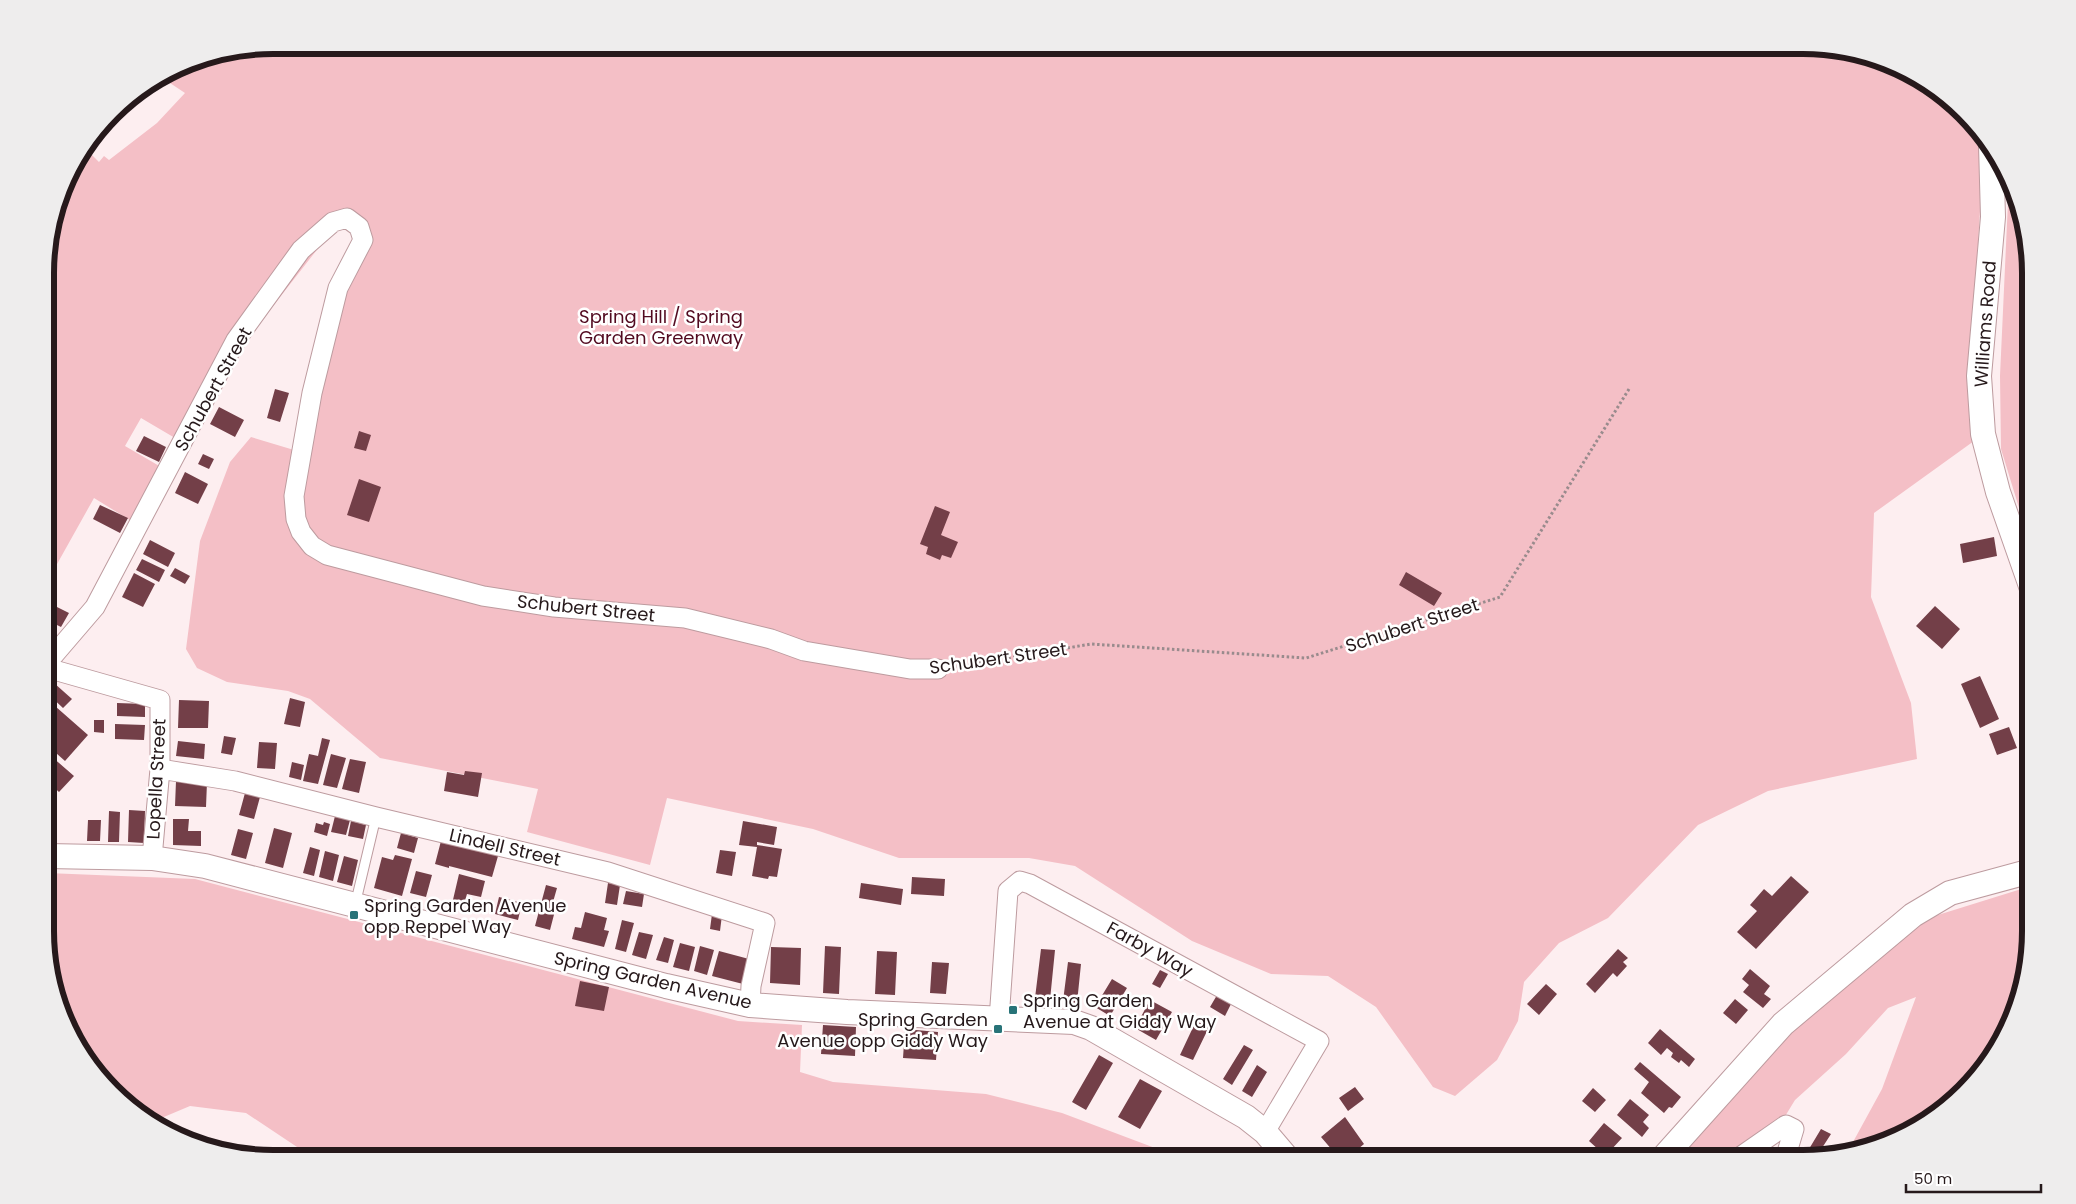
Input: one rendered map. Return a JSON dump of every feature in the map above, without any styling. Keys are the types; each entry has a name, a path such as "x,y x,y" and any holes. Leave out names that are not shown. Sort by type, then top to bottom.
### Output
{"street":[{"name":"Williams Road","path":"1991,161 1993,217 1979,376 1982,424 1998,492 2022,562"},
{"name":"Schubert Street","path":"54,655 95,607 236,340 301,250 333,222 347,218 359,227 363,240 336,297 312,393 294,496 296,519 301,532 312,546 327,555 483,596 554,607 685,618 771,639 804,651 910,669 938,669"},
{"name":"Lopella Street","path":"54,670 160,700 160,769 152,858"},
{"name":"Lindell Street","path":"160,769 235,781 376,818 608,872 765,923 751,986 750,1005"},
{"name":"Spring Garden Avenue","path":"54,856 152,858 205,866 666,986 750,1005 999,1020 1074,1022 1091,1028 1208,1094 1265,1132 1280,1150"},
{"path":"1670,1150 1783,1024 1913,914 1950,893 2022,873"},
{"name":"Farby Way","path":"999,1020 1008,891 1020,881 1030,884 1319,1041 1265,1132"},
{"path":"1749,1150 1786,1125 1794,1129 1787,1150"}],"lane":[{"path":"355,906 376,818"}],"path":[{"name":"Schubert Street","path":"938,669 1091,644 1306,658 1500,597 1628,389"}],"green space":[{"name":"Spring Hill / Spring Garden Greenway","path":"259,54 1817,54 1860,61 1887,70 1925,91 1948,108 1968,128 1980,144 1982,179 1975,292 1974,441 1874,513 1871,597 1911,703 1917,759 1768,791 1698,825 1608,918 1559,943 1524,982 1518,1021 1497,1060 1455,1096 1433,1087 1376,1007 1328,976 1271,974 1192,941 1075,866 1029,858 899,858 813,829 667,798 650,865 527,832 538,789 380,758 310,699 288,691 227,682 197,668 186,649 200,541 230,462 251,437 294,450 357,241 354,230 342,227 323,242 244,343 212,407 203,403 175,438 141,418 125,446 161,467 133,522 94,498 54,569 54,259 61,216 70,189 90,153 99,162 104,156 109,160 157,123 185,93 170,83 176,76 203,65 230,58"},
{"path":"2008,195 2015,216 2022,259 2022,518 2001,449 2000,376"},
{"path":"54,873 195,879 738,1021 802,1025 800,1072 833,1082 986,1094 1062,1113 1160,1150 302,1150 246,1113 190,1106 160,1119 128,1096 108,1076 83,1041 70,1015 58,974 54,945"},
{"path":"2022,889 2022,945 2015,988 2006,1015 1985,1053 1968,1076 1948,1096 1900,1128 1873,1139 1851,1145 1882,1089 1916,997 1888,1008 1846,1054 1795,1100 1784,1118 1737,1150 1678,1150 1788,1031 1925,919"}],"building":[{"path":"275,389 289,393 280,422 267,418"},
{"path":"219,407 244,420 235,437 210,424"},
{"path":"359,431 371,435 366,451 354,448"},
{"path":"144,436 166,447 159,462 136,451"},
{"path":"203,454 214,459 209,469 198,464"},
{"path":"185,472 208,484 198,504 175,493"},
{"path":"359,479 381,487 369,522 347,515"},
{"path":"100,505 128,518 120,533 93,519"},
{"path":"935,506 950,512 941,535 958,542 951,558 942,555 940,560 926,554 928,547 920,544"},
{"path":"1994,537 1997,556 1963,563 1960,544"},
{"path":"150,540 175,553 168,567 143,554"},
{"path":"142,559 165,570 159,582 136,570"},
{"path":"175,568 190,576 185,584 170,576"},
{"path":"1406,572 1442,593 1434,606 1399,585"},
{"path":"134,573 155,584 143,607 122,597"},
{"path":"54,606 69,613 61,627 54,624"},
{"path":"1935,606 1960,629 1942,649 1916,626"},
{"path":"1980,676 1999,719 1980,728 1961,684"},
{"path":"54,683 72,699 63,708 54,700"},
{"path":"290,698 305,702 300,727 284,724"},
{"path":"179,700 209,701 208,728 178,728"},
{"path":"117,703 145,704 145,717 117,716"},
{"path":"54,705 88,735 65,761 54,751"},
{"path":"94,720 104,720 104,733 94,732"},
{"path":"115,724 145,725 144,740 115,739"},
{"path":"2009,727 2017,748 1997,755 1989,734"},
{"path":"224,736 236,738 232,755 221,753"},
{"path":"322,738 330,740 318,784 303,781 309,754 318,756"},
{"path":"178,741 205,744 204,759 176,756"},
{"path":"259,742 277,743 275,769 257,768"},
{"path":"331,754 346,758 337,788 323,785"},
{"path":"54,759 74,776 59,792 54,787"},
{"path":"350,759 366,762 359,793 342,789"},
{"path":"292,762 304,765 301,780 289,777"},
{"path":"465,771 482,773 478,797 444,791 447,772 464,775"},
{"path":"176,781 207,782 206,807 175,806"},
{"path":"245,793 260,797 254,819 239,815"},
{"path":"129,810 145,811 144,843 128,842"},
{"path":"109,811 120,812 119,842 108,842"},
{"path":"335,816 350,820 346,835 331,832"},
{"path":"173,819 189,819 188,831 201,831 201,846 173,845"},
{"path":"88,820 101,820 100,841 87,841"},
{"path":"351,821 366,825 363,839 348,836"},
{"path":"743,821 777,827 774,845 757,842 757,845 782,849 777,877 769,876 768,879 752,876 757,847 739,845"},
{"path":"324,822 330,824 327,836 314,832 316,823 323,825"},
{"path":"274,828 292,833 283,868 265,863"},
{"path":"238,829 253,833 246,859 231,855"},
{"path":"401,833 418,838 414,853 397,848"},
{"path":"441,841 498,856 492,877 435,864"},
{"path":"310,847 320,850 314,876 303,873"},
{"path":"720,850 736,852 732,876 716,873"},
{"path":"325,851 339,855 333,881 319,877"},
{"path":"395,855 412,859 402,896 374,888 382,857 393,860"},
{"path":"344,856 358,860 352,886 337,882"},
{"path":"416,871 432,875 426,897 410,893"},
{"path":"459,874 485,881 481,897 467,894 463,907 452,904"},
{"path":"1791,876 1809,892 1756,949 1737,932 1757,911 1750,905 1764,889 1772,896"},
{"path":"912,877 945,879 944,896 911,894"},
{"path":"608,883 620,885 617,905 605,903"},
{"path":"861,883 903,889 901,905 859,898"},
{"path":"546,885 557,888 553,902 557,903 550,930 535,926"},
{"path":"626,891 644,894 642,907 623,904"},
{"path":"499,897 522,903 518,920 495,914"},
{"path":"585,912 607,918 604,930 609,931 604,947 572,939 575,927 581,928"},
{"path":"712,914 722,915 720,931 710,929"},
{"path":"622,920 634,923 626,952 615,949"},
{"path":"639,932 653,935 646,959 632,955"},
{"path":"664,937 674,940 668,963 656,960"},
{"path":"680,943 695,947 689,971 673,967"},
{"path":"700,946 714,950 707,975 694,971"},
{"path":"825,946 841,947 839,994 823,993"},
{"path":"771,947 801,948 800,985 770,983"},
{"path":"1041,949 1055,950 1050,1000 1035,998"},
{"path":"1618,949 1628,958 1623,962 1627,966 1617,977 1613,973 1595,993 1586,984"},
{"path":"719,951 749,959 743,984 712,976"},
{"path":"877,951 897,952 895,995 875,994"},
{"path":"932,962 949,963 946,994 930,993"},
{"path":"1068,962 1081,964 1077,1003 1063,1001"},
{"path":"1750,969 1770,986 1764,994 1771,999 1763,1008 1743,992 1749,985 1742,979"},
{"path":"1160,970 1168,974 1160,988 1152,984"},
{"path":"1112,979 1127,988 1110,1016 1095,1007"},
{"path":"580,981 609,987 604,1011 575,1006"},
{"path":"1546,984 1557,994 1539,1015 1527,1004"},
{"path":"1220,990 1234,998 1225,1016 1210,1007"},
{"path":"1735,999 1748,1010 1736,1024 1723,1013"},
{"path":"1150,1000 1172,1012 1156,1040 1135,1028"},
{"path":"1196,1021 1209,1027 1193,1060 1180,1055"},
{"path":"823,1025 856,1027 855,1056 821,1054"},
{"path":"905,1029 938,1032 936,1060 903,1058"},
{"path":"1660,1029 1695,1059 1689,1067 1681,1060 1679,1063 1671,1057 1673,1053 1667,1048 1661,1055 1648,1043"},
{"path":"1244,1045 1253,1050 1232,1085 1223,1079"},
{"path":"1099,1055 1113,1063 1086,1110 1072,1102"},
{"path":"1640,1062 1681,1097 1672,1108 1669,1107 1664,1113 1641,1093 1649,1082 1634,1069"},
{"path":"1257,1065 1267,1072 1252,1097 1242,1091"},
{"path":"1140,1079 1162,1091 1140,1129 1118,1117"},
{"path":"1355,1087 1364,1099 1348,1111 1339,1098"},
{"path":"1593,1088 1606,1100 1595,1112 1582,1101"},
{"path":"1630,1099 1649,1115 1643,1122 1649,1128 1642,1137 1617,1115"},
{"path":"1345,1117 1364,1144 1357,1150 1339,1150 1337,1148 1332,1150 1321,1137"},
{"path":"1604,1123 1622,1138 1611,1150 1599,1150 1589,1141"},
{"path":"1821,1129 1831,1134 1822,1148 1824,1149 1808,1150"}],"place":[{"name":"Spring Garden Avenue opp Reppel Way","path":"354,915"},
{"name":"Spring Garden Avenue at Giddy Way","path":"1013,1010"},
{"name":"Spring Garden Avenue opp Giddy Way","path":"998,1029"}]}
